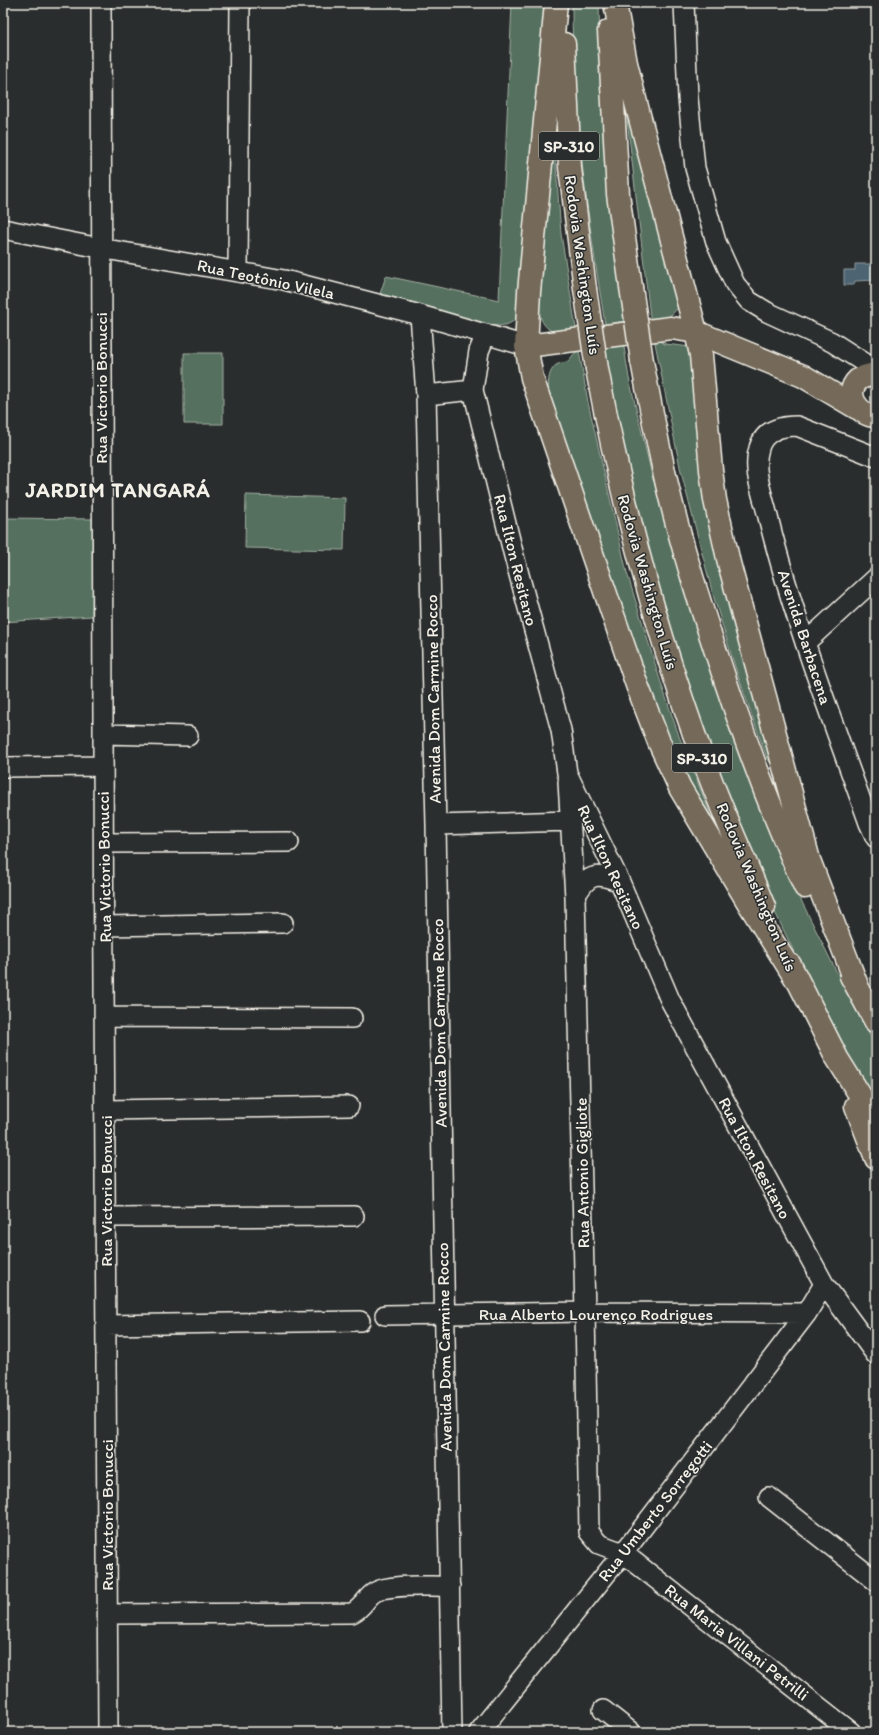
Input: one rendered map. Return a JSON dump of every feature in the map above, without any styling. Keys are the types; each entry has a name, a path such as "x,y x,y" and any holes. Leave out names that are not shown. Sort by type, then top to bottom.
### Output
{"main road":[{"path":"556,3 529,292 526,346 532,378 658,742 680,788 796,979"},
{"name":"Rodovia Washington Luís","path":"564,3 565,73 570,168 585,289 609,436 641,565 686,711 706,770 796,979 837,1058 876,1121"},
{"name":"SP-310","path":"608,3 614,141 620,208 642,361 661,457 678,525 698,598 731,700 760,780 789,852 821,923 876,1022"},
{"path":"615,3 626,63 701,355 715,500 729,563 808,860 858,988"},
{"path":"526,346 671,328 696,332 803,376 867,412"},
{"path":"803,376 870,376"},
{"path":"867,412 853,399 853,390 870,376"},
{"path":"837,1058 876,1158"}],"street":[{"name":"Rua Victorio Bonucci","path":"101,3 100,248 104,734 102,766 106,1017 108,1732"},
{"path":"238,272 240,3"},
{"path":"684,3 688,98 695,168 716,242 735,284 749,301 768,312 832,342 870,376"},
{"name":"Rua Teotônio Vilela","path":"3,229 100,248 284,280 420,315 526,346"},
{"name":"Avenida Dom Carmine Rocco","path":"420,315 426,396 436,825 443,1315 452,1732"},
{"name":"Rua Ilton Resitano","path":"486,334 479,351 474,390 514,556 561,730 567,773 620,882 670,1000 824,1284 876,1355"},
{"path":"426,396 474,390"},
{"name":"Avenida Barbacena","path":"874,826 805,643 773,537 758,475 757,462 758,449 762,440 768,434 782,427 797,426 876,457"},
{"path":"805,643 876,578"},
{"path":"104,734 188,736"},
{"path":"3,767 102,766"},
{"name":"Rua Antonio Gigliote","path":"567,773 575,897 589,1532 599,1544 623,1553"},
{"path":"436,825 570,821"},
{"path":"104,842 289,842"},
{"path":"575,897 582,885 590,877 598,875 605,876 620,882"},
{"path":"105,926 283,923"},
{"path":"106,1017 352,1018"},
{"path":"106,1110 349,1106"},
{"path":"106,1217 354,1216"},
{"name":"Rua Umberto Sorregotti","path":"480,1732 623,1553 807,1313 824,1284"},
{"name":"Rua Alberto Lourenço Rodrigues","path":"385,1315 585,1312 807,1313"},
{"path":"106,1325 360,1321"},
{"path":"769,1497 876,1581"},
{"name":"Rua Maria Villani Petrilli","path":"623,1553 851,1732"},
{"path":"108,1614 352,1613 360,1609 374,1592 384,1589 397,1587 450,1586"},
{"path":"603,1710 631,1732"}],"green space":[{"path":"512,3 544,3 541,75 517,318 514,321 502,326 491,326 380,294 386,276 499,300"},
{"path":"572,3 599,3 600,56 626,321 605,324 582,164 575,84"},
{"path":"630,107 678,308 666,318 651,325 626,110"},
{"path":"550,153 555,153 561,234 577,335 561,334 550,330 542,321 537,306"},
{"path":"654,338 665,344 691,347 781,779 767,758 737,673 713,595 681,472"},
{"path":"623,341 629,378 653,480 658,487 794,886 849,997 876,1047 876,1106 804,973 774,910 716,772 649,567 604,362 608,343"},
{"path":"579,351 588,402 627,573 679,736 720,838 675,761 549,395 549,379 553,368 557,364 568,361"},
{"path":"184,353 223,353 223,424 184,424"},
{"path":"246,495 345,498 344,550 245,548"},
{"path":"3,518 94,519 92,616 3,622"}],"water":[{"path":"855,264 875,264 876,280 855,281 854,285 844,285 844,270 855,270"}],"district":[{"name":"JARDIM TANGARÁ","path":"118,490"}]}
